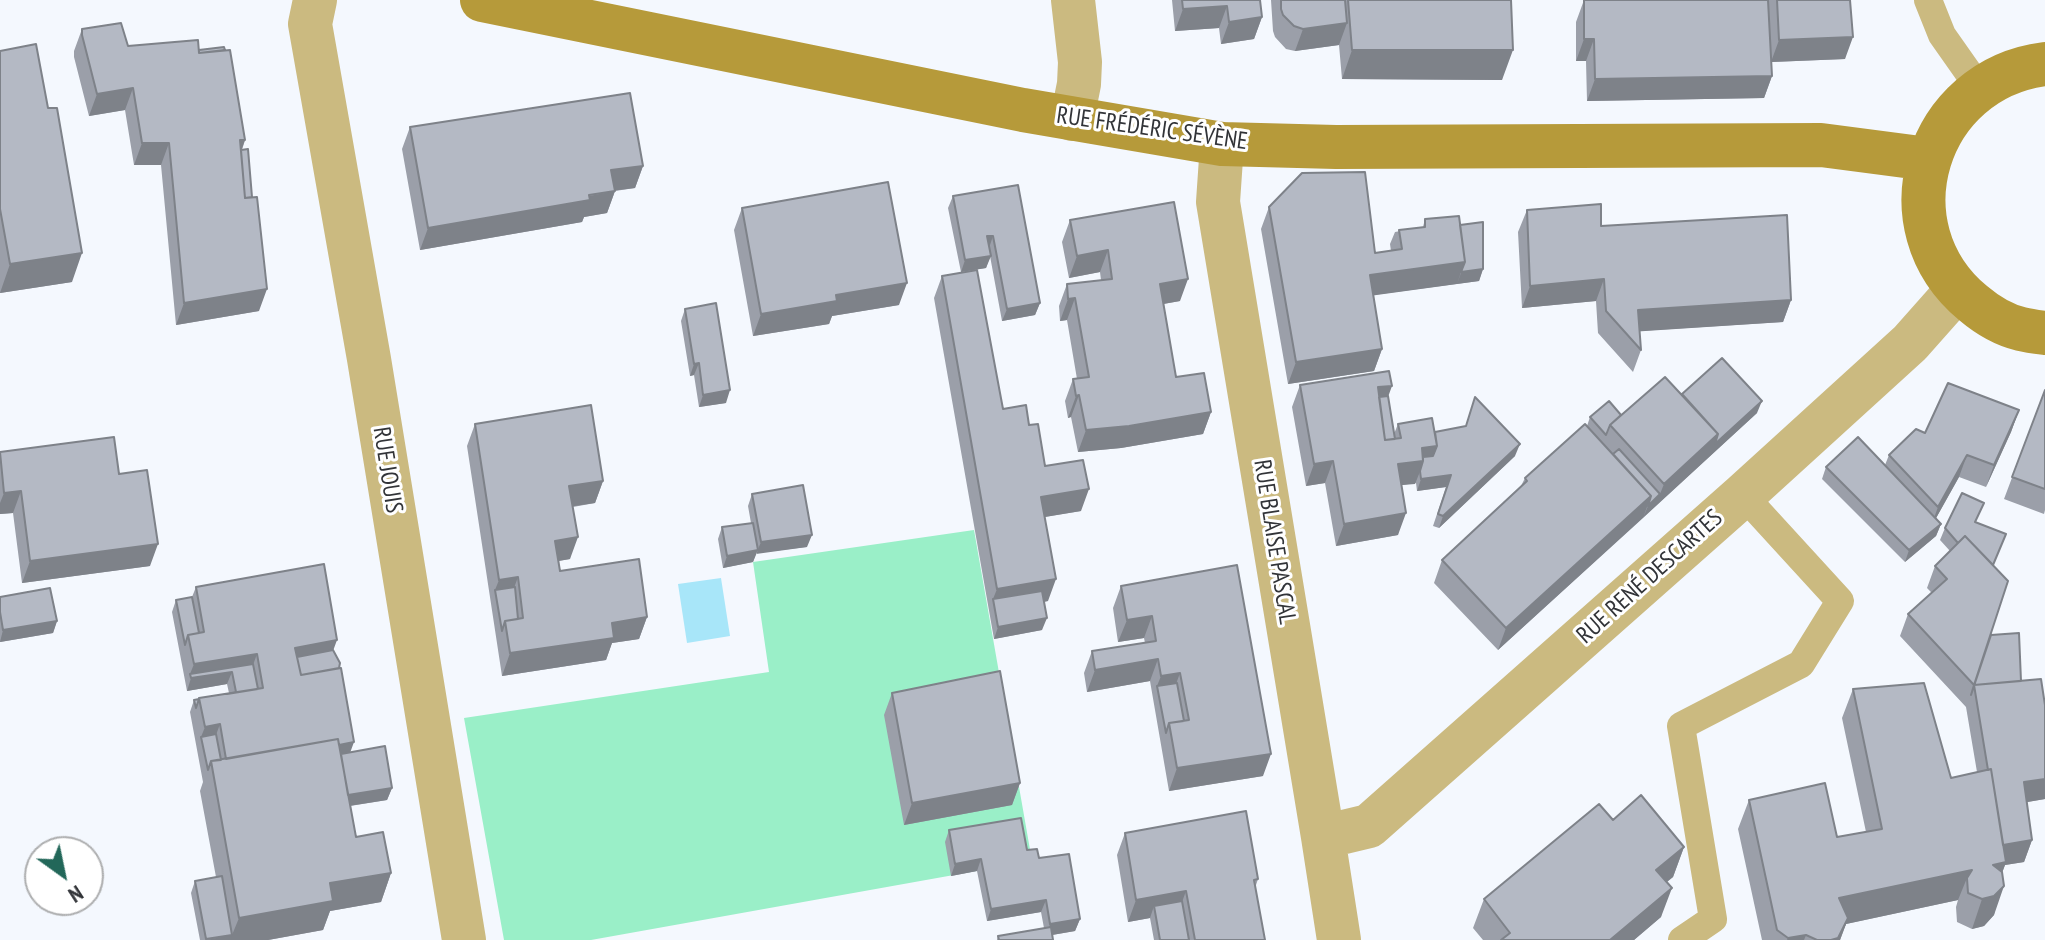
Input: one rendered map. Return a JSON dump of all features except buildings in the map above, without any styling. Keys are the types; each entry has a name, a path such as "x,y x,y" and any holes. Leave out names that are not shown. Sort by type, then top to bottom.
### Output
{"street":[{"name":"RUE JOUIS","path":"315,0 310,24 464,940"},
{"name":"RUE FRÉDÉRIC SÉVÈNE","path":"482,0 1072,119 1222,144 1336,147 1821,145 1928,159"},
{"path":"1072,119 1080,62 1073,0"},
{"path":"2045,64 2009,72 1980,89 1948,119 1928,159 1922,204 1932,250 1957,290 1985,313 2019,329 2045,333"},
{"name":"RUE BLAISE PASCAL","path":"1222,144 1218,202 1339,940"},
{"name":"RUE RENÉ DESCARTES","path":"1323,837 1369,826 1910,343 1957,290"}],"lane":[{"path":"1928,0 1942,35 1980,89"},
{"path":"1682,940 1713,919 1681,726 1801,664 1840,601 1743,495"}],"green space":[{"path":"974,530 1032,861 591,940 504,940 464,718 769,672 753,562"}],"water":[{"path":"721,578 730,636 687,643 678,584"}]}
